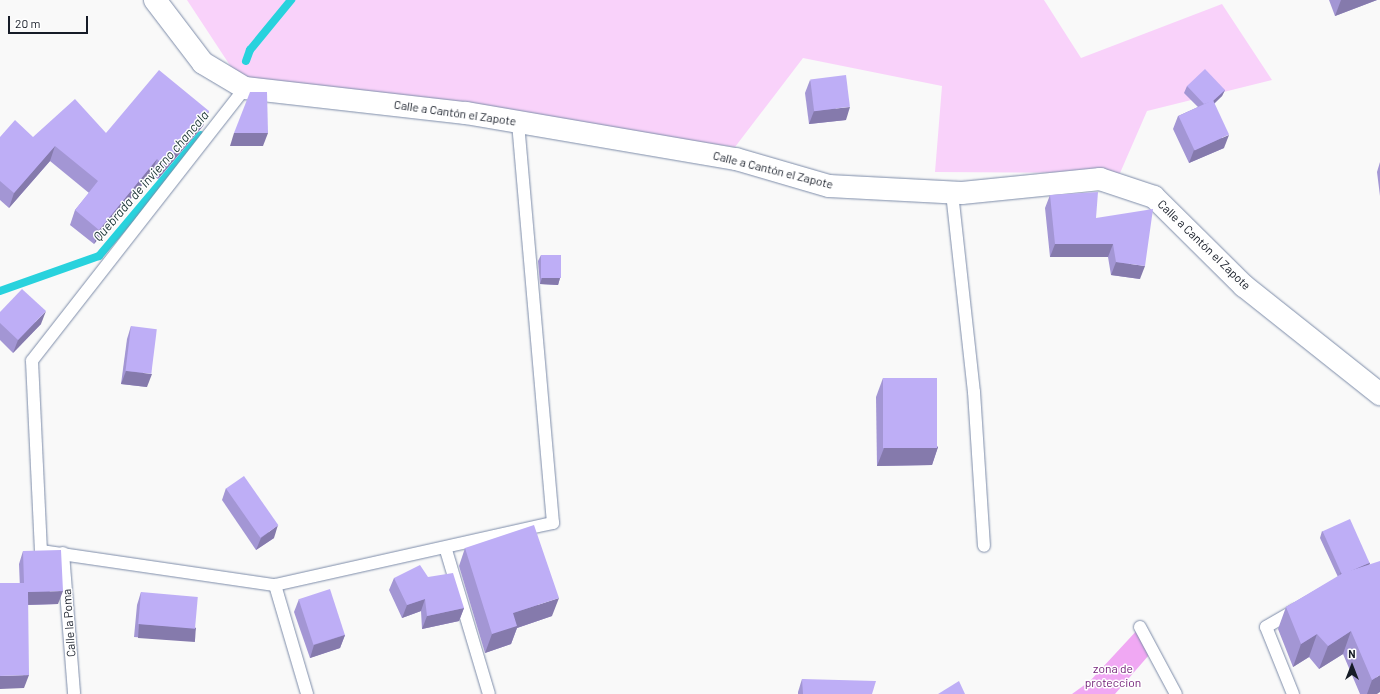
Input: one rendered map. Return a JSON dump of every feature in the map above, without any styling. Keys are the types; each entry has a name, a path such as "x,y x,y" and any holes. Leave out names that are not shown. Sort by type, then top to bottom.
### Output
{"street":[{"name":"Calle a Cantón el Zapote","path":"155,0 203,64 245,88 518,122 736,159 829,186 952,193 1100,179 1154,197 1244,286 1380,394"}],"lane":[{"path":"245,88 32,361 41,551 64,553 275,585 446,550 553,523 518,122"},
{"path":"952,193 974,392 984,546"},
{"path":"446,550 489,694"},
{"name":"Calle la Poma","path":"64,553 74,694"},
{"path":"275,585 307,694"},
{"path":"1293,694 1266,626 1305,604"},
{"path":"1140,627 1176,694"}],"shaded area":[{"path":"187,0 1044,0 1081,58 1222,4 1272,80 1147,111 1120,173 935,172 942,86 803,58 735,147 237,76"}],"green space":[{"name":"zona de proteccion","path":"1140,627 1149,655 1115,694 1072,694 1090,681"}],"building":[{"path":"1205,69 1225,90 1213,101 1204,104 1187,86"},
{"path":"159,70 209,111 164,165 157,159 99,230 75,210 98,181 55,146 14,193 0,181 0,137 15,120 33,137 75,99 106,133"},
{"path":"846,75 850,107 814,111 810,79"},
{"path":"250,92 267,92 268,133 234,133"},
{"path":"1213,100 1229,134 1195,150 1179,116"},
{"path":"1098,192 1096,218 1153,209 1145,266 1116,262 1113,244 1055,244 1050,195"},
{"path":"541,255 561,255 561,278 541,278"},
{"path":"22,289 46,311 18,340 0,323 0,312"},
{"path":"131,326 157,329 151,374 126,371"},
{"path":"883,378 937,378 937,448 883,448"},
{"path":"244,476 278,525 260,538 226,489"},
{"path":"1350,519 1370,563 1342,575 1323,531"},
{"path":"534,525 559,598 513,613 517,626 492,634 465,548"},
{"path":"61,550 63,591 28,592 29,675 0,676 0,583 24,583 23,551"},
{"path":"1380,561 1380,675 1372,680 1351,631 1328,646 1317,634 1301,644 1286,607 1343,573"},
{"path":"420,565 428,577 453,573 464,608 427,616 425,599 407,605 394,578"},
{"path":"330,589 345,635 313,645 299,599"},
{"path":"141,592 198,597 195,629 138,624"},
{"path":"802,679 876,681 872,694 803,694"},
{"path":"959,681 965,694 938,694"}],"waterway":[{"name":"Quebrada de invierno chancala","path":"246,61 250,50 291,0"},
{"name":"Quebrada de invierno chancala","path":"0,291 99,256 201,135"}]}
